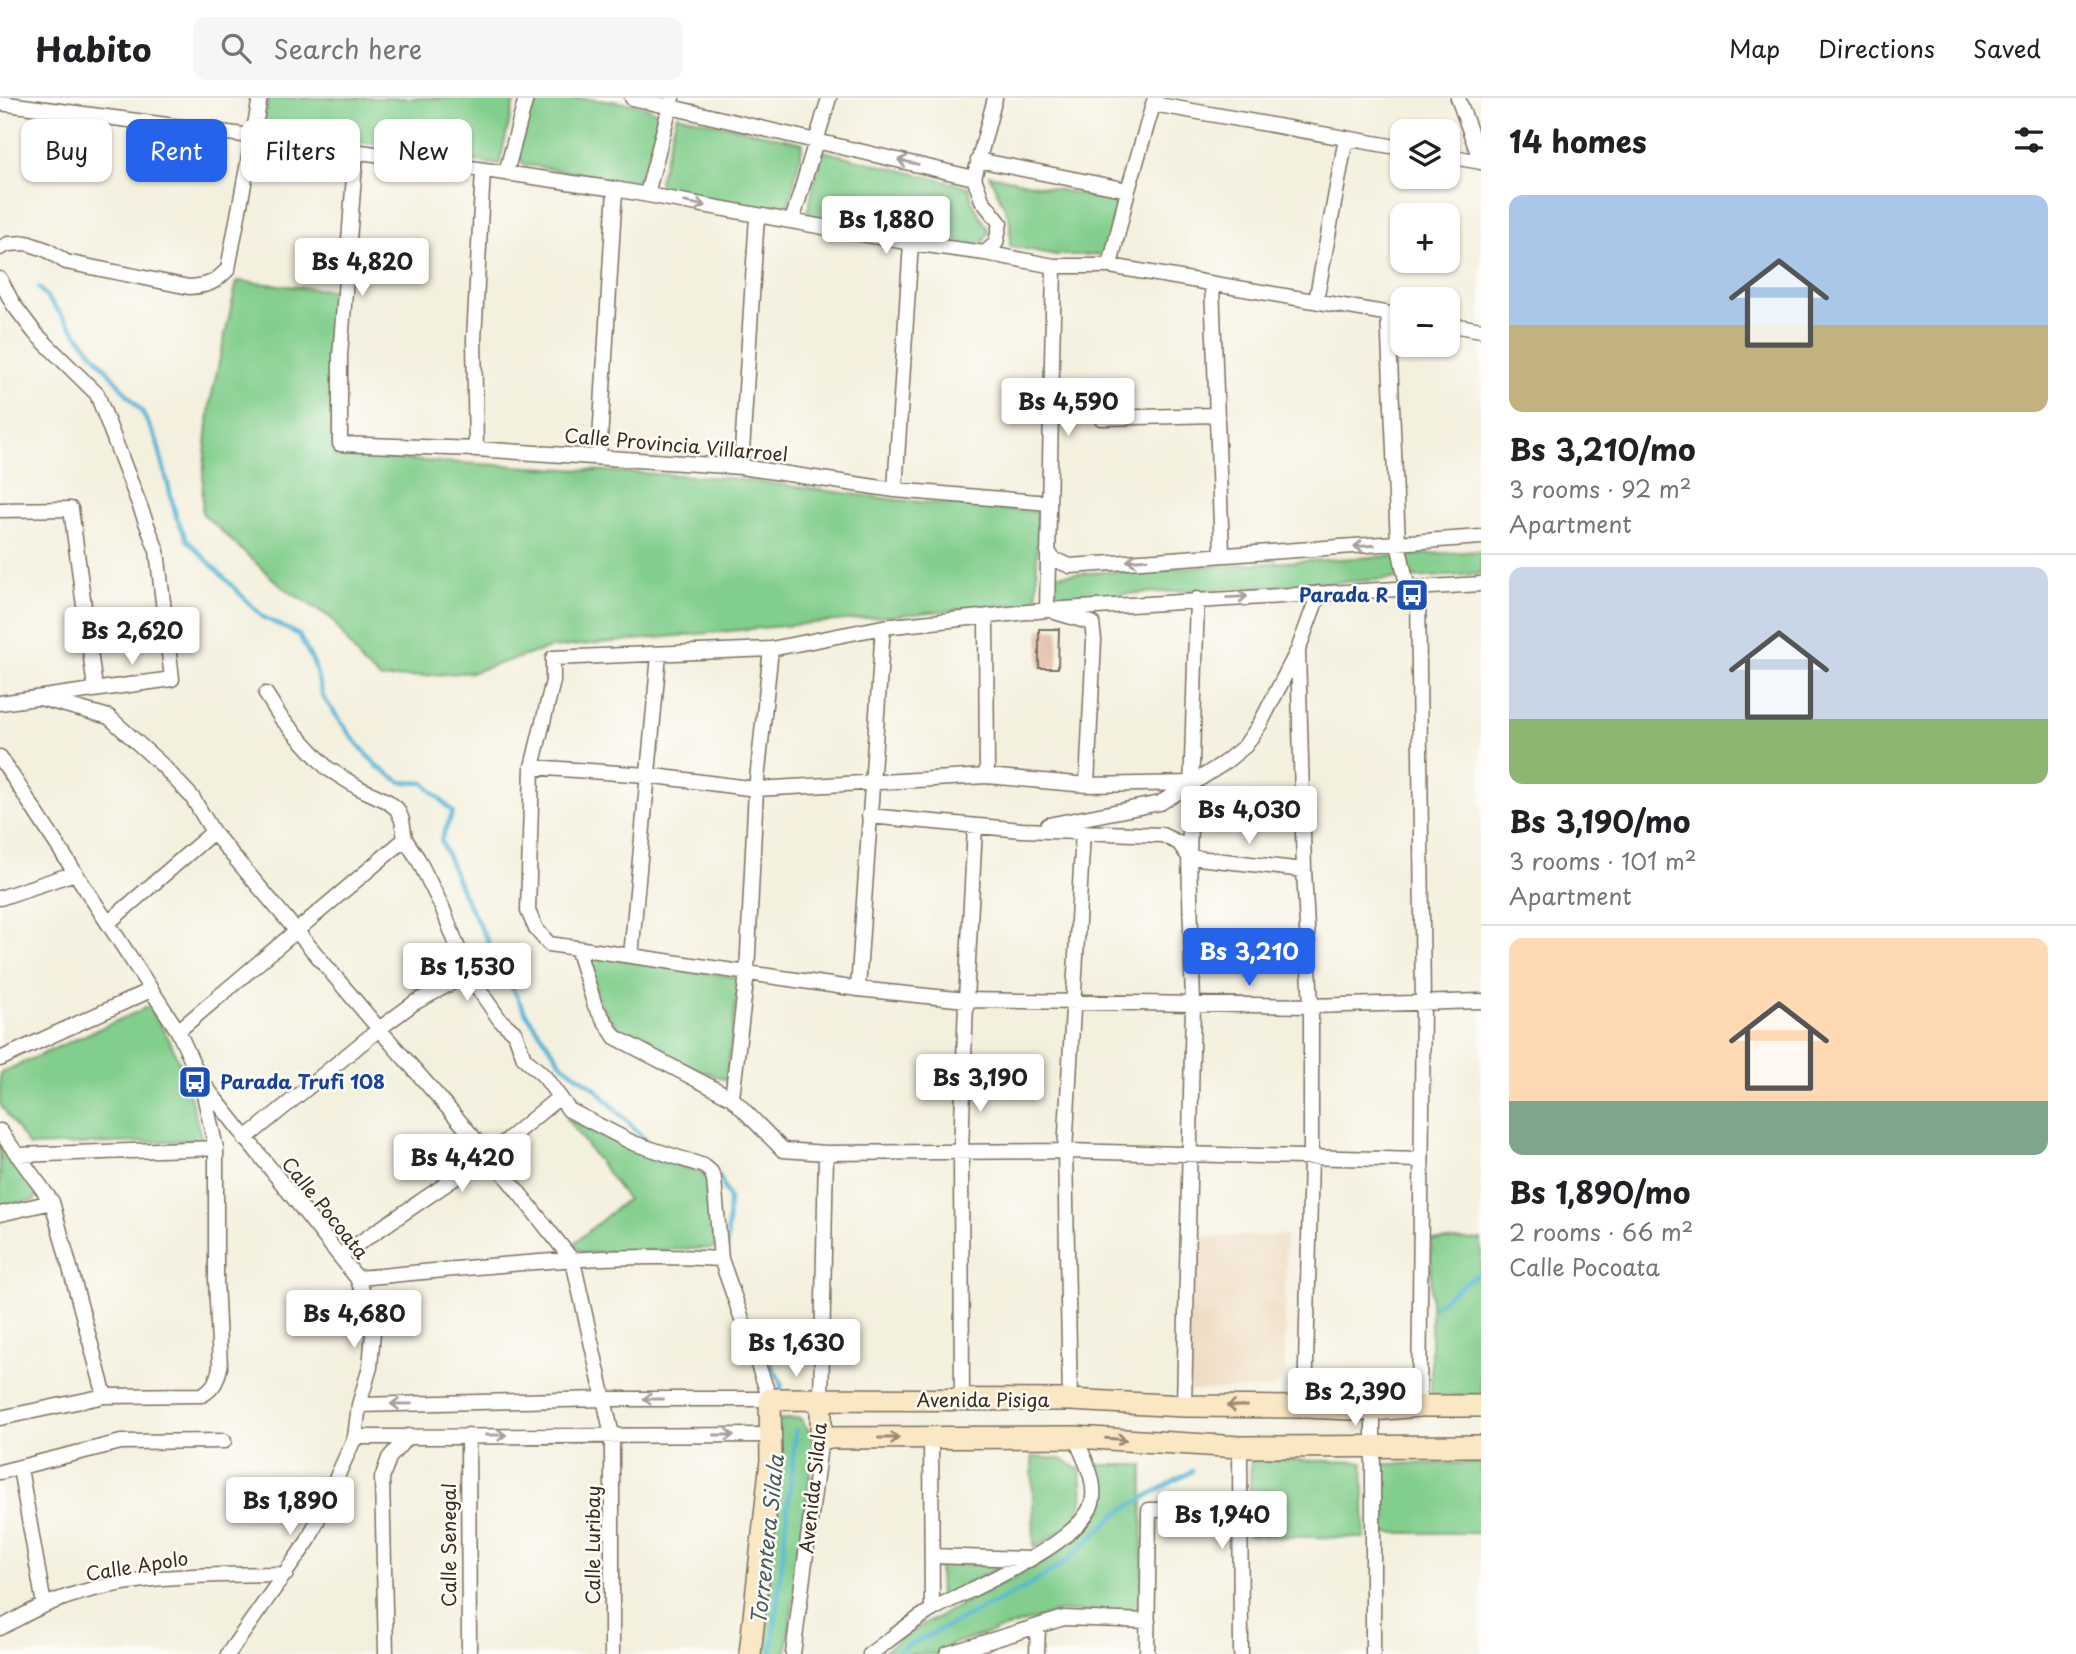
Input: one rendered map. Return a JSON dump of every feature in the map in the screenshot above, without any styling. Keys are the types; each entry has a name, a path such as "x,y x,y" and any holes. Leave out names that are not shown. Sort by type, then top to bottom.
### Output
{"street":[{"path":"255,119 260,98"},
{"path":"506,173 526,98"},
{"path":"632,98 671,102 815,141 974,178"},
{"path":"792,221 829,98"},
{"path":"985,253 996,243 1000,223 982,200 974,178 995,98"},
{"path":"1458,98 1481,162 1460,158"},
{"path":"1110,266 1128,190 1154,101 1390,146"},
{"path":"647,194 671,102"},
{"path":"0,103 241,135"},
{"path":"1316,301 1346,138"},
{"path":"360,152 647,194 757,216 1054,266 1110,266 1390,314"},
{"path":"978,160 1128,190"},
{"path":"477,449 474,340 483,170"},
{"path":"0,248 8,244 27,243 66,261 189,288 206,286 217,281 228,269 243,182"},
{"name":"Calle Provincia Villarroel","path":"354,182 341,356 340,444 477,449 741,467 895,490 1049,503"},
{"path":"599,457 615,190"},
{"path":"741,467 757,216"},
{"path":"895,490 911,243"},
{"path":"1047,610 1054,266"},
{"path":"0,279 13,304 35,333 97,394 157,551 172,679 0,703"},
{"path":"1212,284 1222,554"},
{"path":"1460,326 1481,330"},
{"path":"1396,357 1398,543 1413,589 1423,1003 1419,1406"},
{"path":"1101,418 1217,415"},
{"path":"0,510 71,509 95,688"},
{"path":"1048,551 1053,559 1070,566 1481,537"},
{"path":"1481,584 1047,610 883,627 771,649 553,659 553,681 532,767 528,911 536,929 549,944 859,989 966,1000 1311,1006 1481,1001"},
{"path":"1023,830 1160,803 1224,763 1245,746 1260,723 1298,650 1319,593"},
{"path":"1184,1406 1193,1005 1189,857 1197,599"},
{"path":"1047,610 1091,623 1094,640 1087,785"},
{"path":"986,618 987,776"},
{"path":"859,989 883,627"},
{"path":"732,1098 747,973 756,789 771,649"},
{"path":"1298,650 1311,1006 1311,1156 1305,1407"},
{"path":"631,956 659,655"},
{"path":"266,694 297,738 327,768 397,809 405,839 442,907 468,974 500,1020 515,1033 524,1058 544,1076 569,1110 634,1143 704,1166 711,1172 714,1179 721,1259 770,1399 771,1460 750,1654"},
{"path":"40,698 109,717 162,765 192,797 213,832 489,1155 573,1261"},
{"name":"Calle Pocoata","path":"0,757 178,1031 201,1081 357,1278 370,1310 373,1332 370,1367 359,1405 355,1437 309,1541 229,1654"},
{"path":"532,767 647,775 756,789 987,776 1087,785 1193,783"},
{"path":"869,817 1023,830 1162,835 1180,843 1189,857"},
{"path":"962,1400 961,1152 975,827"},
{"path":"108,923 213,832"},
{"path":"1070,1400 1065,1151 1083,832"},
{"path":"178,1031 405,839"},
{"path":"1189,857 1304,870"},
{"path":"0,898 75,873"},
{"path":"576,948 595,1006 615,1037 732,1098 783,1150 826,1153 1065,1151 1421,1160"},
{"path":"245,1139 414,1003 468,974"},
{"path":"0,1059 151,990"},
{"path":"0,1418 105,1396 202,1395 211,1390 217,1381 220,1367 216,1279 216,1149 201,1081"},
{"path":"340,1256 489,1155 558,1098"},
{"path":"0,1131 52,1202 105,1396"},
{"path":"18,1155 216,1149"},
{"name":"Avenida Silala","path":"793,1654 821,1438 826,1153"},
{"path":"0,1214 52,1202"},
{"path":"357,1278 573,1261 686,1257 721,1259"},
{"name":"Calle Luribay","path":"573,1261 612,1435 612,1654"},
{"name":"Avenida Pisiga","path":"359,1405 603,1399 770,1399 1070,1400 1184,1406 1373,1410 1419,1406 1481,1406"},
{"path":"1373,1410 1374,1654"},
{"name":"Calle Senegal","path":"468,1435 469,1654"},
{"path":"355,1437 771,1435"},
{"path":"386,1654 382,1478 389,1458 408,1436"},
{"path":"931,1437 932,1610"},
{"path":"870,1654 932,1610 1030,1559 1071,1532 1086,1517 1093,1500 1093,1481 1075,1437"},
{"name":"Avenida Pisiga","path":"821,1438 1075,1437 1240,1447 1481,1447"},
{"path":"0,1472 121,1442 225,1441"},
{"path":"1240,1447 1241,1654"},
{"path":"20,1468 44,1605"},
{"path":"1147,1654 1149,1510 1240,1509"},
{"path":"932,1556 1030,1559"},
{"name":"Calle Apolo","path":"0,1628 44,1605 100,1588 157,1578 286,1574"},
{"path":"947,1654 1064,1618 1147,1621"},
{"path":"1037,1654 1038,1626"}],"shaded area":[{"path":"1286,1235 1285,1377 1273,1388 1189,1391 1187,1237"}],"green space":[{"path":"269,98 515,98 499,165 472,161 472,119 374,119 374,144 360,142 360,119 264,119"},
{"path":"532,98 620,102 651,109 659,115 659,121 644,178 630,183 523,164 518,152"},
{"path":"677,115 803,143 788,209 779,212 663,190 659,181"},
{"path":"823,151 969,187 972,202 989,231 982,245 806,216"},
{"path":"989,175 1117,202 1105,255 1056,255 1010,246 1010,219"},
{"path":"237,281 337,291 331,396 334,456 729,478 897,500 1037,512 1037,602 550,648 473,672 381,679 363,664 331,618 282,587 202,513 210,403"},
{"path":"1481,551 1481,574 1055,598 1054,575"},
{"path":"593,955 739,978 726,1080 642,1045 614,1023 603,1009 596,992 588,961"},
{"path":"148,1007 176,1054 202,1140 29,1146 0,1104 0,1073"},
{"path":"566,1118 639,1153 698,1171 708,1181 715,1248 583,1253 573,1244 627,1199"},
{"path":"0,1142 37,1193 35,1200 0,1207"},
{"path":"1431,1240 1481,1240 1481,1395 1431,1395"},
{"path":"800,1418 811,1434 814,1446 786,1654 760,1654 773,1537 777,1420"},
{"path":"1032,1457 1061,1459 1080,1470 1082,1487 1082,1500 1074,1518 1067,1526 1034,1548"},
{"path":"1251,1459 1363,1462 1365,1538 1249,1536"},
{"path":"1481,1463 1481,1533 1384,1533 1380,1464"},
{"path":"1094,1465 1143,1465 1142,1615 1062,1611 952,1644 938,1654 880,1654 910,1632 1049,1558 1092,1521 1102,1496"},
{"path":"939,1564 1005,1565 940,1598"}],"building":[{"path":"1039,629 1059,629 1058,668 1039,668"}],"waterway":[{"name":"Torrentera Silala","path":"39,288 142,412 157,441 176,516 187,540 263,617 299,635 314,664 323,697 378,767 401,782 424,783 453,812 441,840 463,894 525,1012 563,1065 596,1089 646,1141"},
{"name":"Torrentera Silala","path":"719,1175 729,1199 727,1251"},
{"path":"1434,1306 1481,1274"},
{"name":"Torrentera Silala","path":"753,1331 781,1383 781,1392"},
{"name":"Torrentera Silala","path":"772,1654 796,1430"},
{"path":"897,1654 903,1648 1021,1590 1063,1564 1119,1512 1192,1471"}],"place":[{"name":"Parada R","path":"1412,595"},
{"name":"Parada Trufi 108","path":"195,1082"}]}
